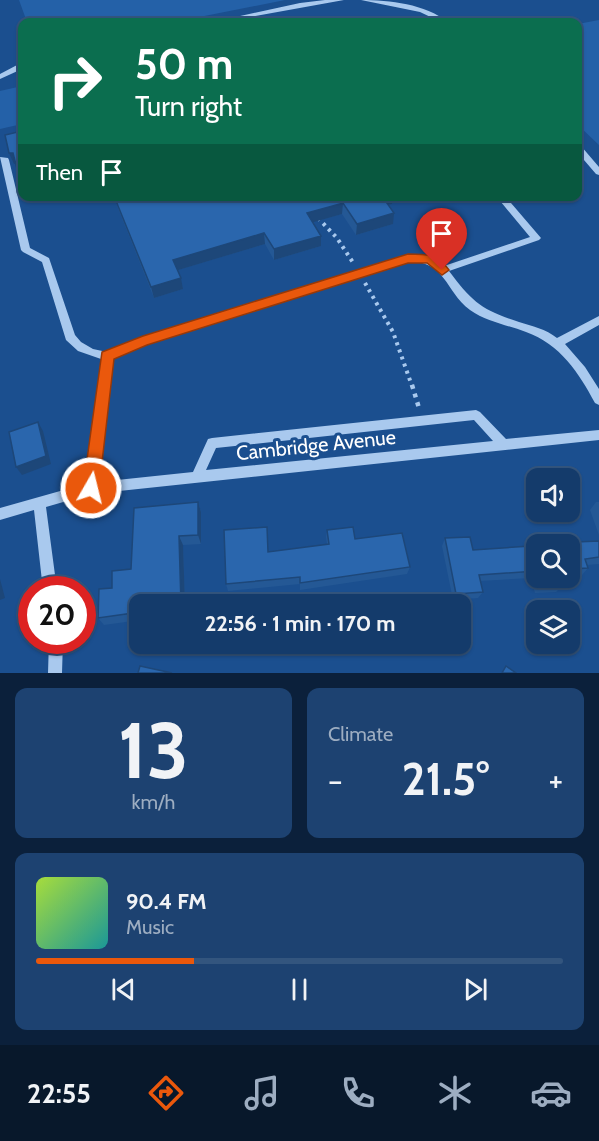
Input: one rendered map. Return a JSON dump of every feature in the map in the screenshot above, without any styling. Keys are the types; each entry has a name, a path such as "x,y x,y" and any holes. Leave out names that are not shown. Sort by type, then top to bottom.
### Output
{"street":[{"path":"236,18 300,5 341,0"},
{"path":"364,0 422,10 437,18"},
{"path":"0,77 18,68"},
{"path":"582,153 599,172"},
{"path":"0,160 5,160 26,250 46,260 70,337 77,347 107,356 143,341 360,273 417,258 432,260 475,309 557,343 599,400"},
{"path":"442,270 536,238 504,201"},
{"path":"557,343 599,320"},
{"path":"91,488 107,356"},
{"path":"196,477 213,443 476,415 503,444"},
{"name":"Cambridge Avenue","path":"0,514 91,488 599,435"},
{"path":"39,503 48,576"},
{"path":"55,673 56,654"}],"path":[{"path":"311,214 322,220 360,273 393,332 407,369 422,421"}],"shaded area":[{"path":"19,0 285,0 194,18 26,18"},
{"path":"599,20 599,145 582,129 582,23"},
{"path":"18,87 18,125 0,129 0,91"}],"building":[{"path":"18,132 18,172 13,153 9,153 5,135"},
{"path":"116,201 386,201 394,213 357,224 343,203 307,213 321,236 274,249 264,233 173,260 181,278 151,287"},
{"path":"38,422 46,456 16,467 9,432"},
{"path":"198,502 198,535 179,536 181,594 129,594 129,614 98,618 99,589 112,588 112,571 131,569 134,508"},
{"path":"267,527 268,552 329,544 327,530 353,527 355,539 402,533 410,567 300,583 300,577 226,584 224,530"},
{"path":"470,537 473,550 526,546 526,572 479,575 483,592 456,594 445,538"},
{"path":"599,541 599,557 585,559 588,568 580,568 580,542"},
{"path":"140,666 172,673 138,673"},
{"path":"506,666 516,673 502,673"}],"route":[{"path":"91,488 107,356 143,341 408,258 429,259 437,263 442,270"}]}
